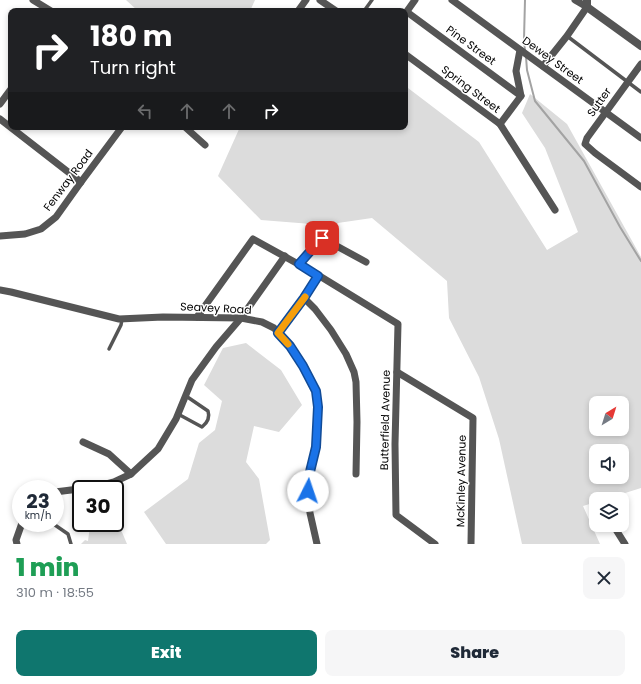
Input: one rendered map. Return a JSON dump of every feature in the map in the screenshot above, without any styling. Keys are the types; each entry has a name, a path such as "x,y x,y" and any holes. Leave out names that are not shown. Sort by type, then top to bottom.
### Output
{"street":[{"path":"33,0 46,8"},
{"path":"320,0 332,8"},
{"path":"408,10 415,0"},
{"name":"Dewey Street","path":"452,0 641,138"},
{"path":"575,0 587,4 641,46"},
{"path":"543,66 567,36 587,4"},
{"name":"Pine Street","path":"408,14 522,96"},
{"path":"500,124 522,96 516,71 520,50"},
{"name":"Spring Street","path":"408,56 500,124 555,210"},
{"name":"Sutter","path":"641,64 605,112 587,138 585,144 641,187"},
{"path":"0,104 8,93"},
{"path":"0,119 8,125"},
{"path":"14,130 80,182"},
{"name":"Fenway Road","path":"0,236 25,234 41,229 56,217 80,182 120,130"},
{"path":"189,130 205,144"},
{"path":"299,264 322,238 366,262"},
{"path":"197,317 253,239 318,276 278,333"},
{"path":"64,491 95,487 114,482 131,474 158,449 178,414 192,380 285,256"},
{"name":"Butterfield Avenue","path":"318,276 398,324 395,444 396,515 435,544"},
{"name":"Seavey Road","path":"0,290 119,318 240,318 262,322 274,328 290,346 303,366 316,391 318,407 316,447 308,480 310,513 317,544"},
{"path":"304,298 315,309 331,330 346,354 354,372 356,382 357,422 356,474"},
{"name":"McKinley Avenue","path":"397,372 473,418 471,544"},
{"path":"83,442 109,454 131,474"},
{"path":"17,544 16,540 19,532"},
{"path":"617,532 625,544"}],"lane":[{"path":"567,36 641,92"},
{"path":"109,349 121,325 122,318"},
{"path":"178,414 202,427 209,418 208,411 186,396"},
{"path":"64,531 68,534 71,544"}],"shaded area":[{"path":"126,0 255,0 251,8 135,8"},
{"path":"408,88 479,142 547,250 578,232 545,148 522,113 530,94 567,124 641,257 641,488 628,492 589,492 589,504 583,506 589,519 589,532 595,532 600,544 522,544 499,439 479,377 449,318 447,281 372,218 324,225 261,220 218,176 239,130 408,130"},
{"path":"246,343 281,370 302,405 279,432 254,426 246,462 259,479 270,540 266,544 166,544 144,512 188,479 199,443 215,430 222,401 204,385 223,348"},
{"path":"89,532 122,532 127,544 81,544 85,540 88,541"}],"waterway":[{"path":"525,0 525,51"},
{"path":"526,57 527,70 535,101 584,161 620,227 641,261"}],"slow traffic":[{"path":"288,344 278,333 305,297"}],"route":[{"path":"308,491 308,480 316,447 318,407 316,391 303,366 290,346 278,333 315,283 318,276 299,264 322,238"}]}
